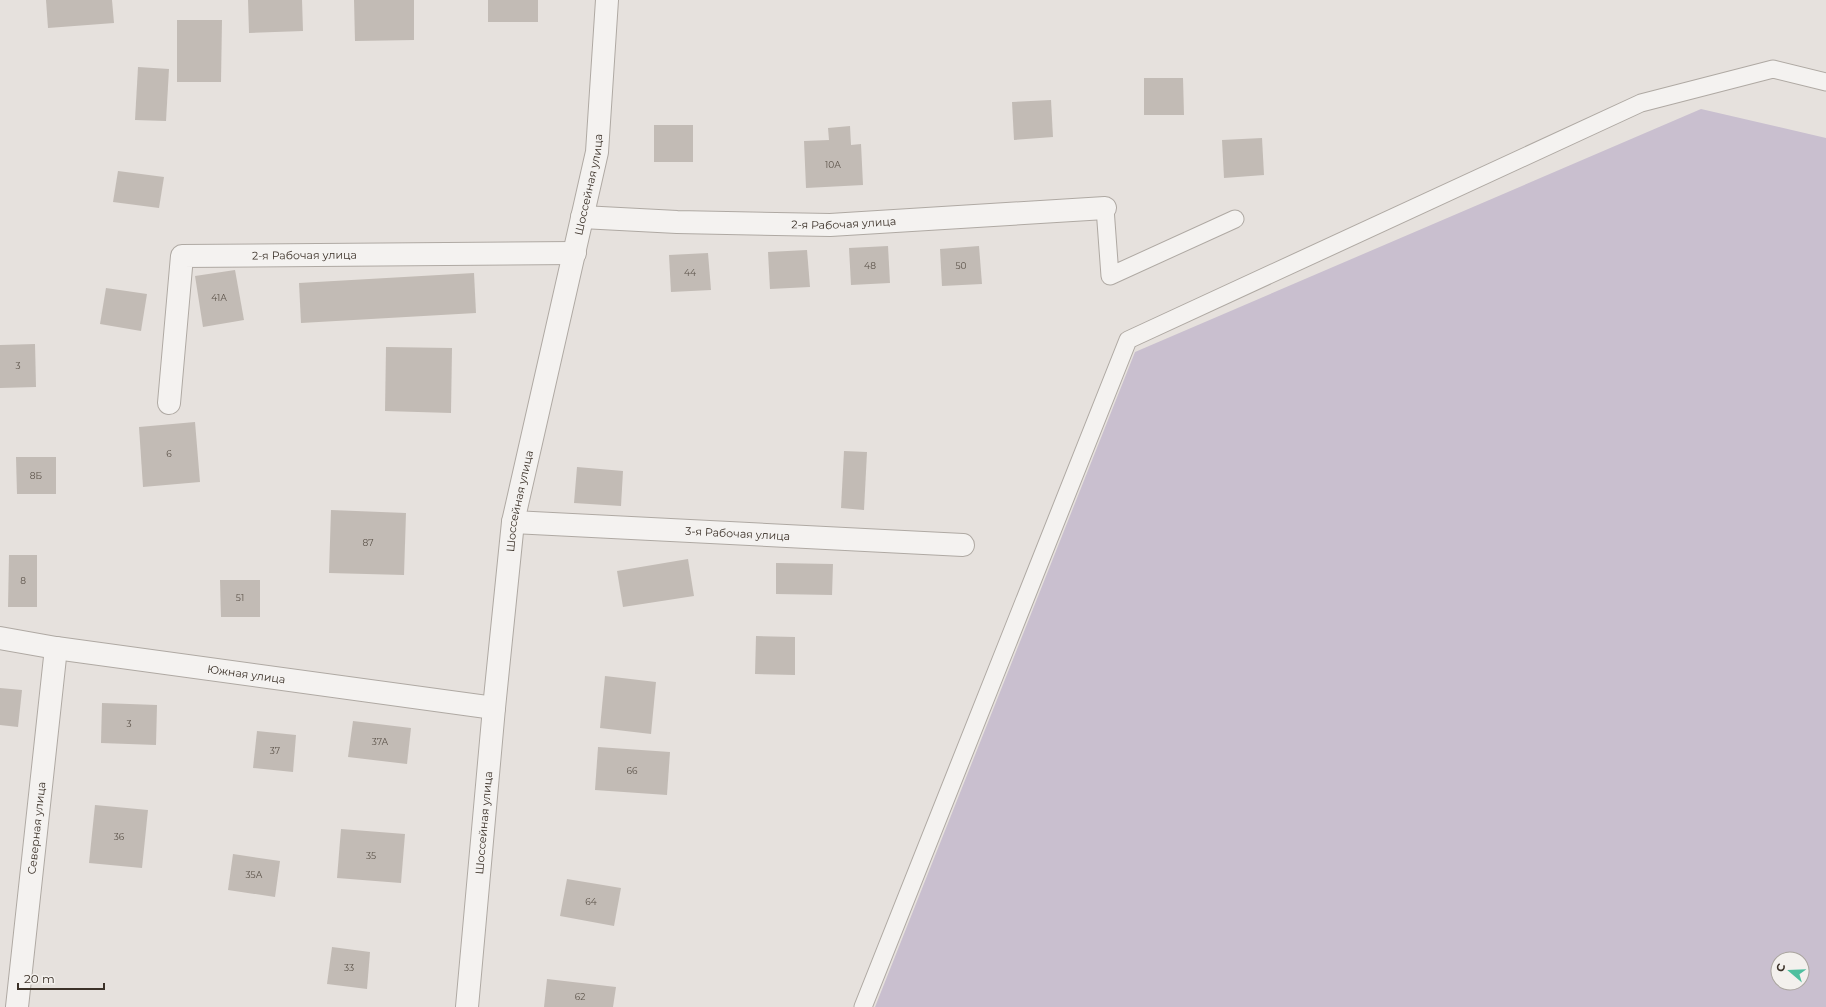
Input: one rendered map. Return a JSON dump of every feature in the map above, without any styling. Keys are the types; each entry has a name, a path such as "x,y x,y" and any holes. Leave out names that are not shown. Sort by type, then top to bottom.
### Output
{"street":[{"name":"Шоссейная улица","path":"467,1007 494,708 513,522 597,152 607,0"},
{"name":"2-я Рабочая улица","path":"582,217 677,222 830,225 1105,208"},
{"name":"2-я Рабочая улица","path":"169,403 182,256 574,253"},
{"name":"3-я Рабочая улица","path":"513,522 963,544"},
{"name":"Южная улица","path":"0,638 56,648 494,708"},
{"name":"Северная улица","path":"17,1007 56,648"}],"lane":[{"path":"863,1007 1128,340 1641,103 1772,69 1826,82"},
{"path":"1105,208 1110,276 1235,220"}],"shaded area":[{"path":"1701,109 1826,138 1826,1007 875,1007 1135,352"}],"building":[{"path":"46,0 112,0 114,23 48,28"},
{"path":"248,0 302,0 303,31 249,33"},
{"path":"354,0 414,0 414,40 355,41"},
{"path":"488,0 538,0 538,22 488,22"},
{"path":"177,20 222,20 221,82 177,82"},
{"path":"138,67 169,69 166,121 135,120"},
{"path":"1144,78 1183,78 1184,115 1144,115"},
{"path":"1051,100 1053,137 1014,140 1012,102"},
{"path":"654,125 693,125 693,162 654,162"},
{"path":"850,126 851,145 861,144 863,185 806,188 804,141 829,140 828,128"},
{"path":"1262,138 1264,175 1224,178 1222,140"},
{"path":"118,171 164,177 159,208 113,202"},
{"path":"888,246 890,283 851,285 849,248"},
{"path":"979,246 982,284 942,286 940,249"},
{"path":"807,250 810,287 770,289 768,252"},
{"path":"708,253 711,290 671,292 669,255"},
{"path":"235,270 244,320 203,327 195,276"},
{"path":"474,273 476,313 301,323 299,283"},
{"path":"106,288 147,294 141,331 100,324"},
{"path":"35,344 36,387 0,388 0,345"},
{"path":"386,347 452,348 451,413 385,411"},
{"path":"195,422 200,482 143,487 139,427"},
{"path":"844,451 867,452 864,510 841,508"},
{"path":"16,457 56,457 56,494 17,494"},
{"path":"577,467 623,471 621,506 574,503"},
{"path":"331,510 406,513 404,575 329,573"},
{"path":"9,555 37,555 37,607 8,607"},
{"path":"688,559 694,596 623,607 617,571"},
{"path":"776,563 833,564 832,595 776,594"},
{"path":"220,580 260,580 260,617 221,617"},
{"path":"756,636 795,637 795,675 755,674"},
{"path":"605,676 656,682 651,734 600,728"},
{"path":"0,688 22,690 18,727 0,725"},
{"path":"102,703 157,705 156,745 101,743"},
{"path":"353,721 411,728 407,764 348,757"},
{"path":"257,731 296,735 293,772 253,768"},
{"path":"598,747 670,752 667,795 595,790"},
{"path":"95,805 148,810 142,868 89,863"},
{"path":"341,829 405,834 401,883 337,878"},
{"path":"233,854 280,861 275,897 228,890"},
{"path":"567,879 621,888 614,926 560,916"},
{"path":"332,947 370,952 367,989 327,984"},
{"path":"547,979 616,987 613,1007 544,1007"}]}
